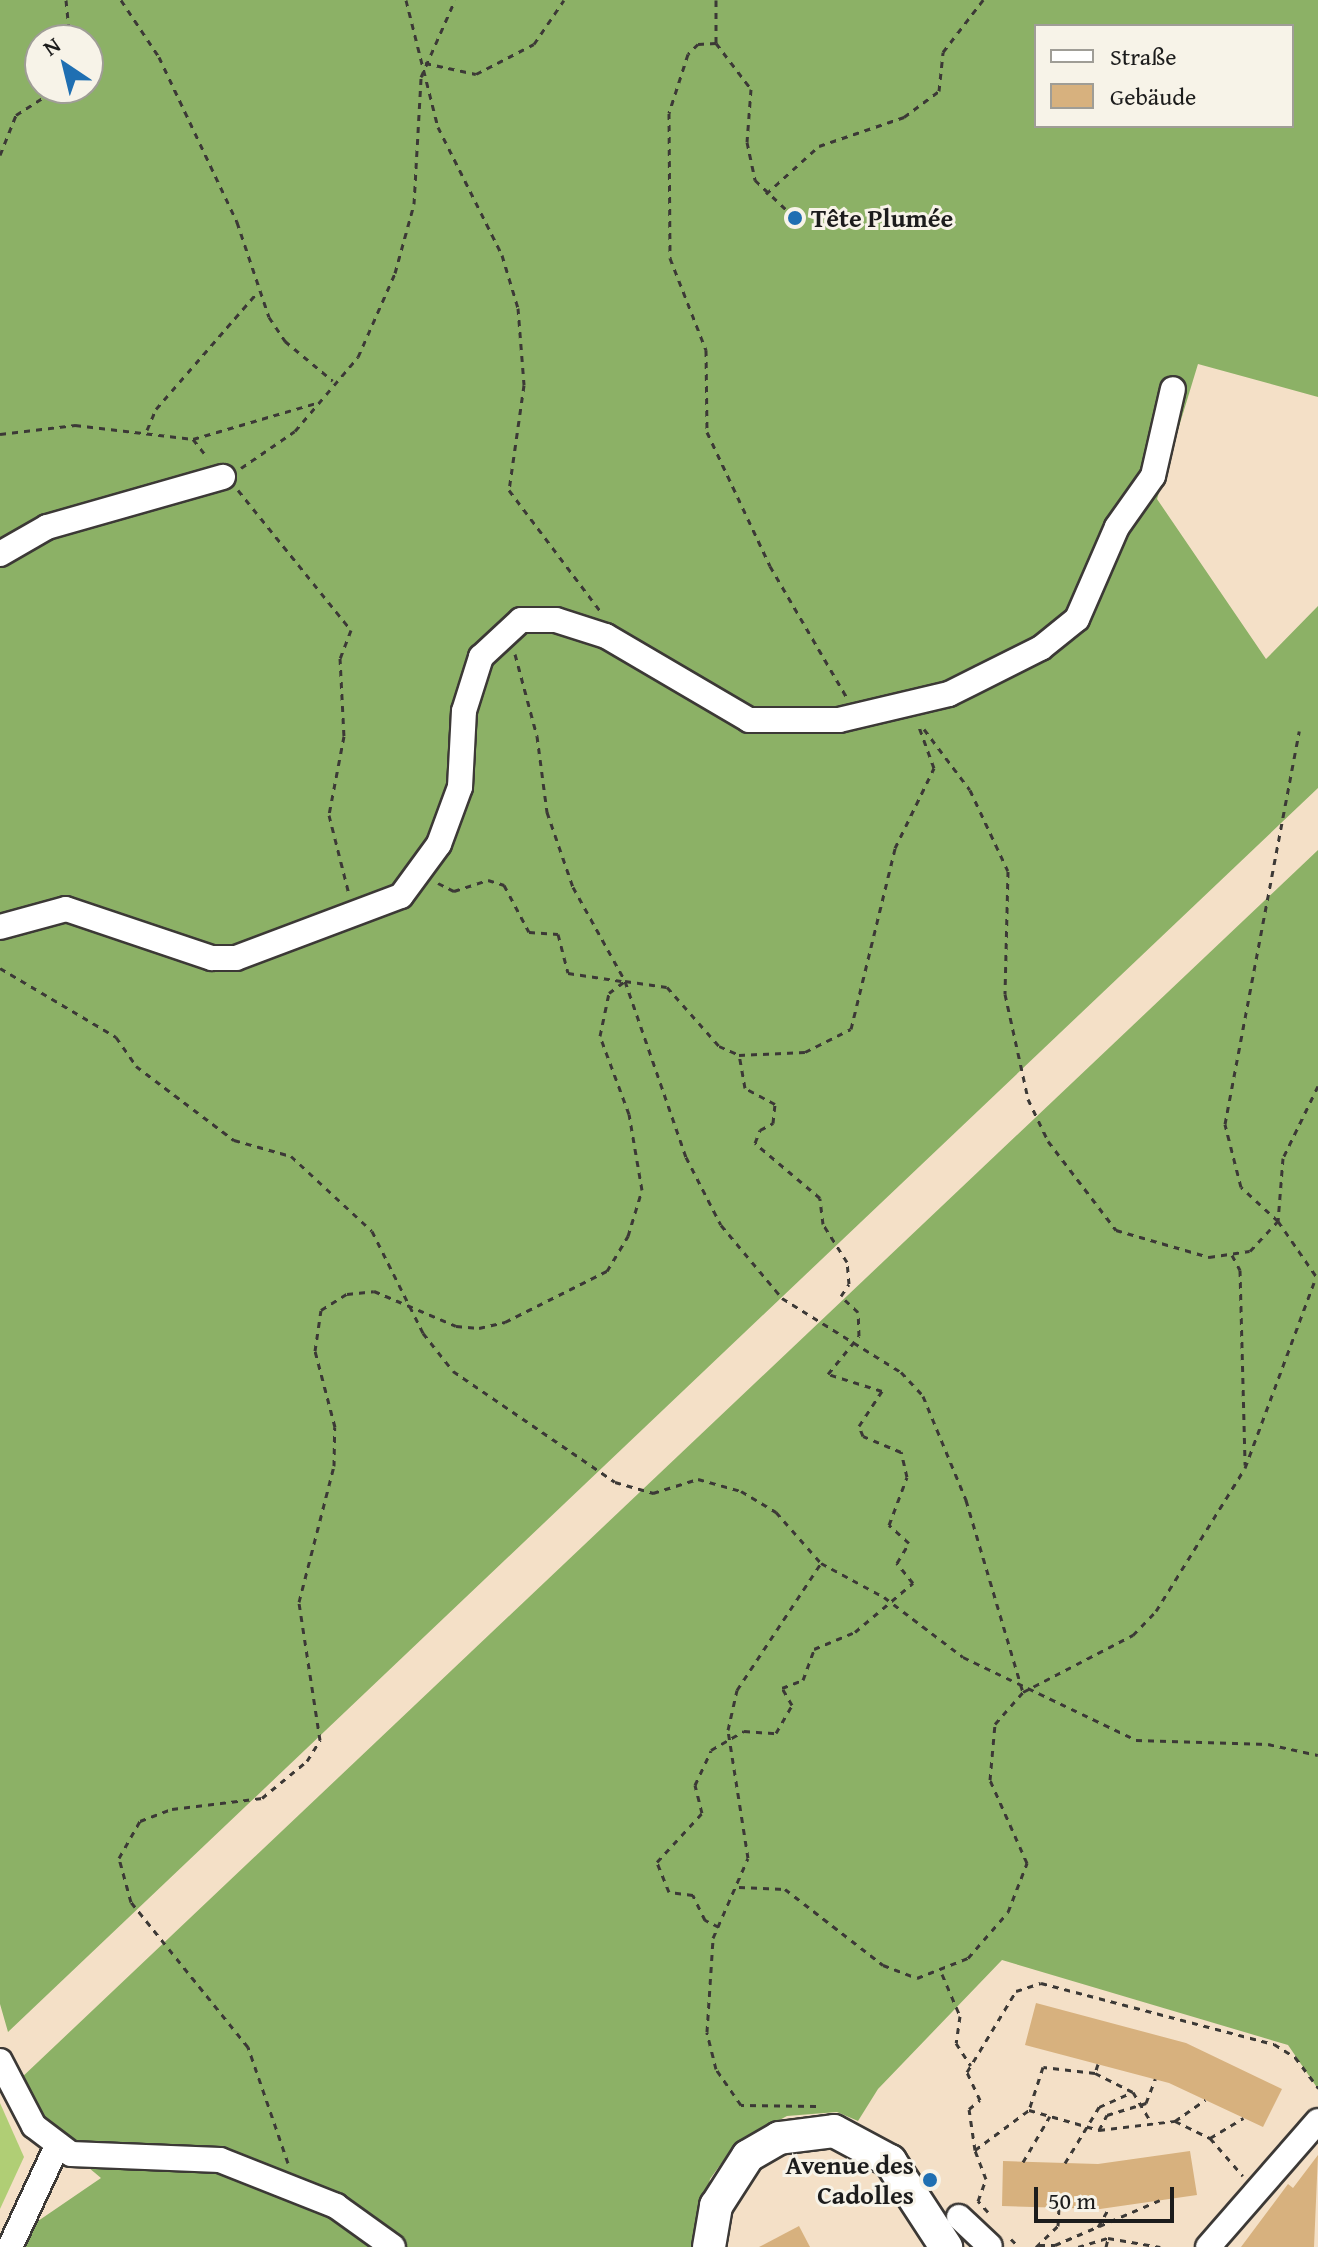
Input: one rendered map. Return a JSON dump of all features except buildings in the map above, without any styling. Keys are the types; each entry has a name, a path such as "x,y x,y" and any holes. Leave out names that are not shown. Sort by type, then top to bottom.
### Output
{"main road":[{"path":"709,2247 716,2206 748,2156 779,2138 834,2131 890,2161 946,2247"}],"street":[{"path":"0,927 66,909 212,958 236,958 358,916 401,896 420,877 460,787 473,676 508,626 556,620 625,647 749,720 913,718 1041,648 1077,619 1117,527 1153,476 1173,389"},
{"path":"0,554 47,527 223,477"},
{"path":"0,2061 22,2111 57,2146 88,2159 220,2160 298,2187 393,2247"},
{"path":"1208,2247 1318,2121"},
{"path":"10,2247 57,2146"},
{"path":"959,2217 998,2234"}],"path":[{"path":"66,0 68,24"},
{"path":"121,0 159,57 237,222 257,293 285,341 333,381"},
{"path":"406,0 421,77 502,255 518,308 524,385 509,490 625,647"},
{"path":"358,916 329,815 344,736 340,658 351,630 223,477 295,431 333,381 358,357 395,273 414,204 421,77 455,0"},
{"path":"425,63 476,74 534,44 564,0"},
{"path":"716,0 716,43 751,89 747,142 766,194 795,218"},
{"path":"766,194 819,146 904,117 939,91 943,52 983,0"},
{"path":"716,43 698,44 688,54 669,113 670,258 706,350 707,432 770,566 846,698 839,720"},
{"path":"0,155 16,115 33,104"},
{"path":"147,430 156,409 257,293"},
{"path":"0,434 75,425 147,430 193,439 318,402"},
{"path":"508,626 537,736 547,812 573,887 625,981 686,1157 721,1225 782,1298 901,1372 944,1437 1023,1692"},
{"path":"420,877 454,891 488,880 504,885 529,932 558,934 568,973 667,987 719,1046 739,1055 805,1052 851,1029 895,848 931,783 934,756 913,718"},
{"path":"913,718 970,790 1008,871 1005,994 1028,1099 1048,1141 1116,1230 1188,1255 1232,1255 1250,1251 1278,1221 1283,1158 1318,1086"},
{"path":"739,1887 785,1889 883,1965 917,1978 942,1973 968,1958 1008,1912 1027,1863 990,1780 995,1724 1023,1692 1133,1635 1178,1579 1245,1468 1316,1280 1278,1221 1241,1187 1225,1124 1299,731"},
{"path":"0,968 116,1037 136,1066 234,1140 291,1156 372,1231 414,1304 423,1333 453,1371 615,1482 653,1493 698,1479 741,1491 776,1512 821,1563 890,1601 1023,1692 1136,1740 1268,1744 1318,1755"},
{"path":"298,2187 248,2047 131,1902 119,1858 140,1821 172,1809 262,1798 307,1761 320,1740 299,1602 334,1466 335,1427 318,1376 314,1327 331,1300 347,1294 374,1291 414,1304 456,1326 505,1322 581,1288 619,1255 636,1217 641,1165 600,1036 609,993 625,981"},
{"path":"719,1927 705,1920 693,1895 669,1892 657,1862 701,1816 696,1778 711,1750 728,1737 776,1733 792,1705 782,1688 803,1680 814,1649 855,1632 913,1583 897,1563 909,1543 889,1522 907,1477 897,1447 863,1436 859,1426 882,1391 828,1374 854,1341 858,1312 841,1296 849,1284 846,1261 823,1224 820,1198 755,1143 760,1130 773,1123 775,1104 745,1088 739,1055"},
{"path":"1232,1255 1240,1270 1245,1468"},
{"path":"821,1563 737,1690 728,1737 746,1833 739,1887 719,1927 707,2032 716,2069 741,2105 825,2112"},
{"path":"942,1973 960,2016 956,2043 971,2066"},
{"path":"1019,2247 998,2234 978,2201 986,2179 975,2150 969,2109 980,2100 967,2072 1016,1991 1041,1983 1274,2044 1295,2057 1318,2088"},
{"path":"1095,2073 1098,2064"},
{"path":"975,2150 1029,2110 1043,2067 1095,2073 1133,2092 1146,2103 1152,2124"},
{"path":"1146,2103 1155,2079"},
{"path":"1065,2163 1099,2107 1133,2092"},
{"path":"1029,2110 1099,2130 1175,2121 1205,2100"},
{"path":"1099,2130 1107,2115 1146,2103"},
{"path":"1023,2162 1050,2116"},
{"path":"1210,2138 1243,2118"},
{"path":"1175,2121 1210,2138 1256,2190"},
{"path":"1037,2246 1096,2230 1160,2200"},
{"path":"1037,2246 1058,2226 1059,2207"},
{"path":"1096,2230 1109,2208"},
{"path":"1078,2247 1108,2238 1160,2247"},
{"path":"1106,2247 1108,2238"}],"green space":[{"path":"0,0 1318,0 1318,397 1198,364 1157,499 1266,659 1318,606 1318,788 8,2032 0,2004"},
{"path":"1318,850 1318,2089 1288,2045 1002,1960 878,2089 858,2121 837,2112 787,2116 736,2143 710,2179 696,2247 0,2247 101,2178 33,2121 19,2080"},
{"path":"0,2103 24,2157 0,2209"}],"place":[{"name":"Tête Plumée","path":"795,218"},
{"name":"Avenue des Cadolles","path":"930,2180"}]}
